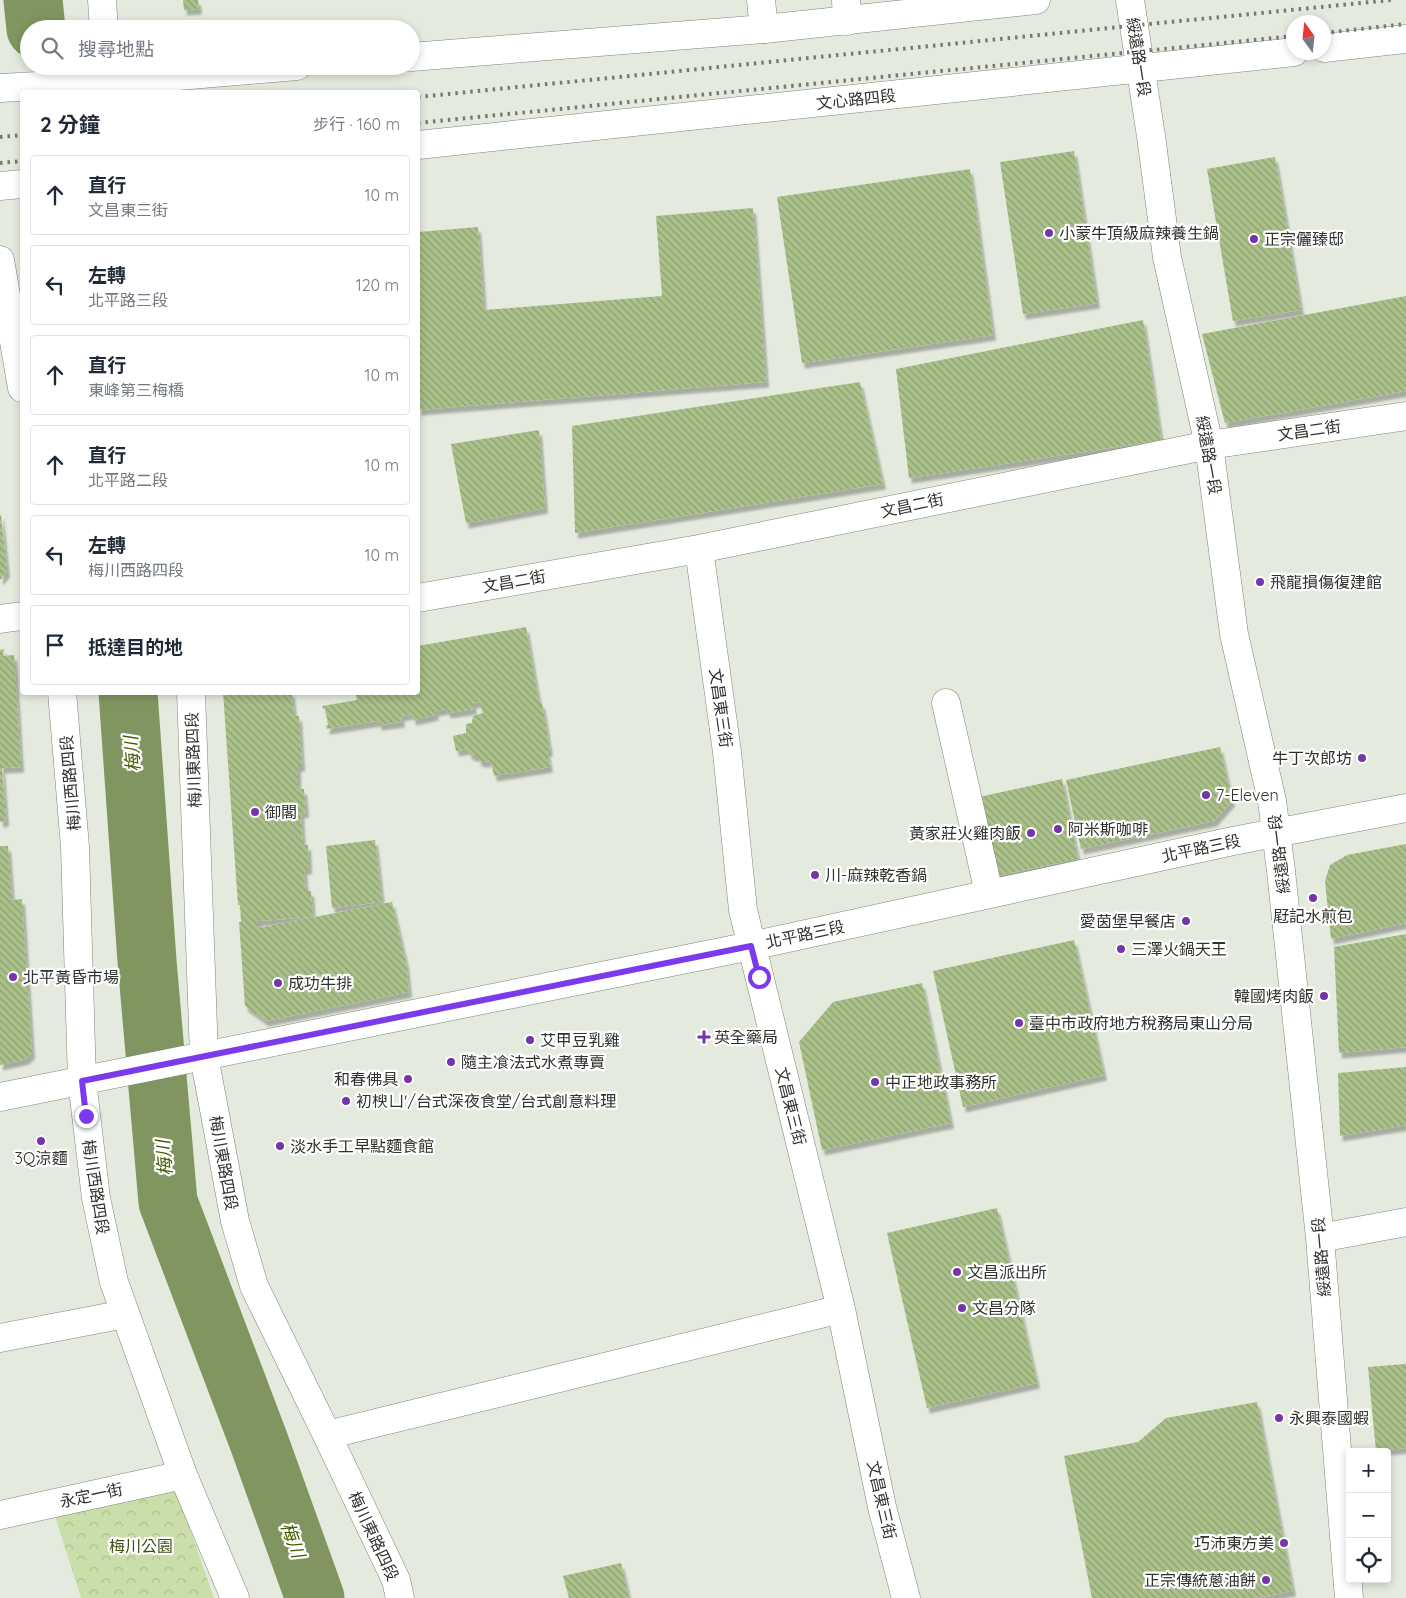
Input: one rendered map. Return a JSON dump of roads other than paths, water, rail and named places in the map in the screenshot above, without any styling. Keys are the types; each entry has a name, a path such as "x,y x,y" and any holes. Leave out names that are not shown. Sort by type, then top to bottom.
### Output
{"street":[{"path":"102,0 103,20"},
{"path":"761,0 764,29"},
{"path":"420,56 764,29 847,10 1036,0"},
{"name":"綏遠路一段","path":"1130,0 1167,257 1209,445 1234,634 1272,801 1320,1238 1349,1598"},
{"path":"1331,47 1406,40"},
{"name":"文心路四段","path":"420,144 1286,53"},
{"path":"0,88 176,75"},
{"path":"0,186 20,184"},
{"path":"0,260 20,376"},
{"name":"文昌二街","path":"420,598 699,548 1209,445 1406,416"},
{"name":"文昌東三街","path":"699,548 727,752 743,910 841,1309 882,1507 906,1598"},
{"path":"0,619 20,616"},
{"name":"梅川西路四段","path":"62,695 75,847 82,1081 96,1198 114,1282 125,1314 183,1475 235,1598"},
{"name":"梅川東路四段","path":"191,695 204,1056 235,1221 254,1286 396,1580 400,1598"},
{"path":"946,702 990,894"},
{"name":"北平路三段","path":"0,1097 751,946 1276,832 1406,808"},
{"path":"1320,1238 1406,1222"},
{"path":"327,1435 841,1309"},
{"path":"0,1338 125,1314"},
{"name":"永定一街","path":"0,1515 183,1475"}],"waterway":[{"name":"梅川","path":"33,0 35,20"},
{"name":"梅川","path":"128,695 147,961 168,1202 259,1442 315,1598"}],"railway":[{"path":"420,97 1391,0"},
{"path":"1331,32 1406,24"},
{"path":"420,123 1286,37"},
{"path":"0,137 20,135"},
{"path":"0,163 20,161"}],"place":[{"name":"小蒙牛頂級麻辣養生鍋","path":"1049,233"},
{"name":"正宗儷臻邸","path":"1254,239"},
{"name":"飛龍損傷復建館","path":"1260,582"},
{"name":"牛丁次郎坊","path":"1362,758"},
{"name":"7-Eleven","path":"1206,795"},
{"name":"御閣","path":"255,812"},
{"name":"阿米斯咖啡","path":"1058,829"},
{"name":"黃家莊火雞肉飯","path":"1031,833"},
{"name":"川-麻辣乾香鍋","path":"815,875"},
{"name":"屘記水煎包","path":"1313,898"},
{"name":"愛茵堡早餐店","path":"1186,921"},
{"name":"三澤火鍋天王","path":"1121,949"},
{"name":"北平黃昏市場","path":"13,977"},
{"name":"成功牛排","path":"278,983"},
{"name":"韓國烤肉飯","path":"1324,996"},
{"name":"臺中市政府地方稅務局東山分局","path":"1019,1023"},
{"name":"英全藥局","path":"704,1037"},
{"name":"艾甲豆乳雞","path":"530,1040"},
{"name":"隨主飡法式水煮專賣","path":"451,1062"},
{"name":"和春佛具","path":"408,1079"},
{"name":"中正地政事務所","path":"875,1082"},
{"name":"初楰ㄩˊ/台式深夜食堂/台式創意料理","path":"346,1101"},
{"name":"3Q涼麵","path":"41,1141"},
{"name":"淡水手工早點麵食館","path":"280,1146"},
{"name":"文昌派出所","path":"957,1272"},
{"name":"文昌分隊","path":"962,1308"},
{"name":"永興泰國蝦","path":"1279,1418"},
{"name":"巧沛東方美","path":"1284,1543"},
{"name":"正宗傳統蔥油餅","path":"1266,1580"}],"park label":[{"name":"梅川公園","path":"141,1546"}]}
